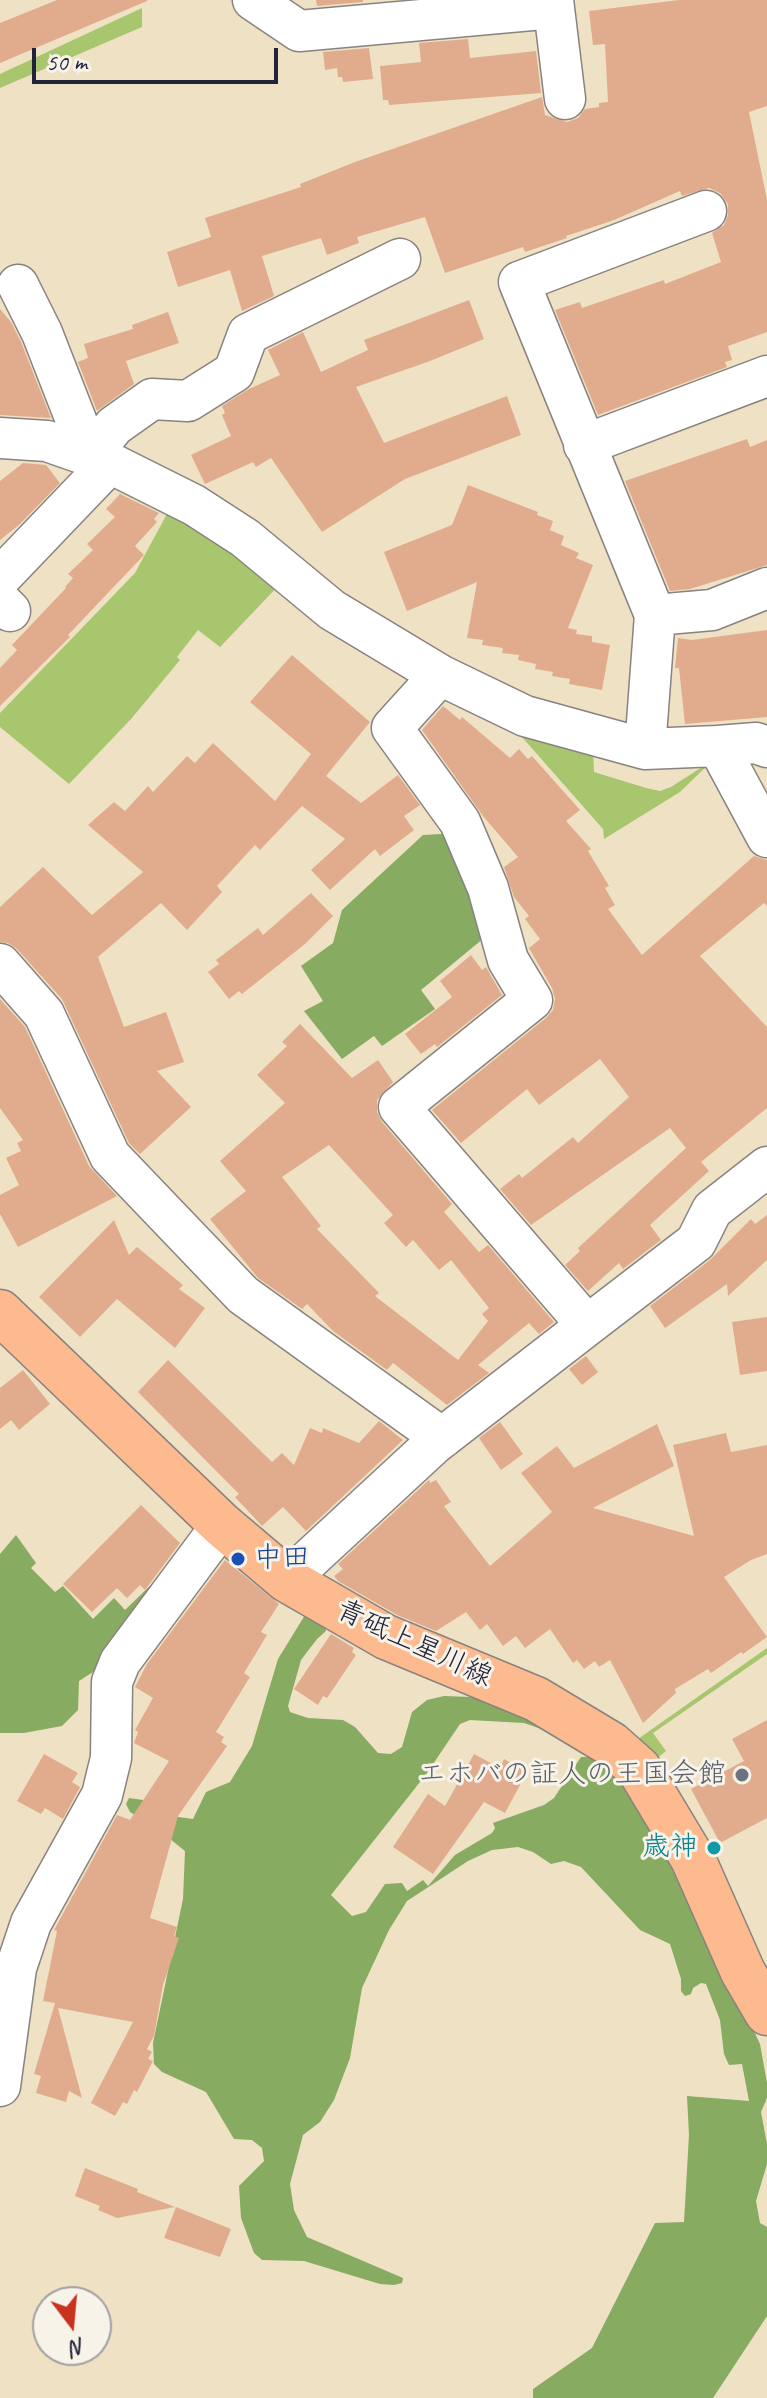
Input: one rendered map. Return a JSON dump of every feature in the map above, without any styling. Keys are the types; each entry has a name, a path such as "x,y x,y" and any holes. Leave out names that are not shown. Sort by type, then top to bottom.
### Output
{"main road":[{"name":"青砥上星川線","path":"0,1312 222,1525 287,1580 386,1637 536,1699 611,1744 639,1769 693,1859 743,1972 767,2013"}],"street":[{"path":"253,0 299,31 554,4 565,99"},
{"path":"645,749 655,615 519,282 706,211"},
{"path":"3,597 100,459 114,426 152,399 188,401 234,372 248,334 400,259"},
{"path":"18,285 100,459"},
{"path":"584,445 767,376"},
{"path":"0,438 47,441 100,459 194,505 232,530 332,610 440,675 525,716 645,749 756,743 767,747"},
{"path":"655,615 712,610 767,588"},
{"path":"440,675 392,728 460,822 488,888 508,960 532,1000 399,1107 574,1310 584,1328"},
{"path":"718,746 767,837"},
{"path":"0,964 44,1014 110,1156 243,1295 442,1438"},
{"path":"287,1580 442,1438 696,1242 712,1210 767,1167"},
{"path":"0,2086 16,1968 31,1923 102,1795 111,1758 112,1682 120,1662 222,1525"}],"green space":[{"path":"142,8 142,27 0,88 0,74"},
{"path":"174,501 283,581 220,647 198,630 177,657 180,660 131,719 69,784 0,727 0,713 135,573"},
{"path":"514,728 593,749 594,772 660,791 713,760 680,792 604,839 603,829"},
{"path":"460,833 490,933 421,990 435,1009 382,1046 374,1036 342,1059 304,1011 323,1001 301,966 333,943 342,910 423,835"},
{"path":"16,1535 36,1563 31,1568 55,1592 63,1586 93,1619 114,1598 125,1610 182,1555 106,1669 93,1672 79,1681 78,1710 62,1726 24,1733 0,1733 0,1554"},
{"path":"305,1615 325,1627 326,1631 301,1660 288,1706 290,1712 308,1718 343,1720 355,1727 378,1753 391,1754 402,1747 412,1712 427,1700 444,1696 470,1697 524,1713 591,1739 646,1810 645,1824 651,1832 662,1832 760,2044 767,2083 767,2098 761,2112 767,2164 756,2201 760,2223 767,2227 767,2316 713,2398 533,2398 533,2389 592,2348 655,2223 684,2222 689,2135 687,2096 749,2101 742,2064 729,2065 724,2054 720,2020 706,1984 701,1983 685,1996 681,1991 681,1979 670,1944 640,1930 581,1867 564,1861 551,1864 533,1852 518,1847 492,1850 468,1861 407,1901 389,1930 362,1988 350,2058 334,2100 320,2122 303,2135 290,2184 294,2210 307,2237 403,2278 402,2283 380,2284 304,2261 262,2260 254,2253 241,2218 239,2186 264,2161 262,2148 252,2140 234,2139 206,2092 162,2072 154,2064 153,2043 183,1899 185,1851 154,1826 130,1812 126,1804 129,1798 143,1800 178,1817 193,1819 206,1792 230,1782 252,1746 278,1659","holes":["470,1720 524,1723 562,1736 593,1757 581,1757 554,1798 544,1805 493,1823 495,1828 492,1833 455,1855 428,1886 423,1880 407,1891 402,1883 385,1884 366,1912 352,1916 331,1895 427,1773 460,1724"]},
{"path":"767,1648 767,1654 653,1733 666,1751 656,1759 638,1739"}],"building":[{"path":"57,0 147,1 0,63 0,23"},
{"path":"316,0 363,0 363,2 317,6"},
{"path":"679,0 767,0 767,106 749,112 767,200 767,332 728,346 732,360 725,362 727,367 598,415 555,310 580,302 582,308 664,280 665,284 721,262 712,233 724,225 728,204 720,193 709,188 682,196 680,191 567,238 525,252 523,247 445,273 425,217 357,237 359,243 327,255 321,238 262,256 274,296 242,311 230,270 178,287 167,252 211,237 205,218 301,187 300,184 355,162 542,97 545,115 567,122 578,118 585,109 608,102 605,44 593,45 589,11"},
{"path":"468,39 470,58 536,51 541,93 389,105 388,100 383,100 380,66 421,62 419,43"},
{"path":"369,48 373,79 343,82 342,77 338,77 337,68 325,70 323,52"},
{"path":"469,300 484,339 356,387 384,443 507,396 521,435 405,479 322,532 271,458 256,467 253,462 205,484 191,455 231,436 222,415 225,413 222,406 280,375 268,350 303,332 321,372 368,350 364,340"},
{"path":"0,309 21,342 51,418 0,415"},
{"path":"168,312 179,343 126,361 134,384 97,411 78,362 88,358 84,344 133,329 132,325"},
{"path":"747,439 750,447 767,440 767,565 690,589 670,591 625,481"},
{"path":"23,463 46,465 60,483 0,540 0,481"},
{"path":"468,485 538,512 537,515 553,521 550,530 564,536 561,545 579,553 576,558 593,565 568,628 577,630 576,634 592,636 592,642 610,645 602,690 569,684 570,679 552,676 553,672 535,669 536,664 518,660 519,655 502,653 503,648 482,645 483,640 467,638 477,582 407,611 384,552 452,525"},
{"path":"120,494 159,513 154,519 157,522 135,546 144,555 68,635 70,637 0,706 0,668 17,650 12,645 66,588 73,578 68,574 93,550 87,544 115,517 106,509"},
{"path":"767,630 767,717 685,724 679,668 675,668 678,638 692,640"},
{"path":"292,655 370,722 326,776 361,803 398,775 420,805 404,816 414,830 380,856 375,849 330,890 311,870 345,839 302,806 260,850 255,845 217,886 222,892 187,930 161,903 98,957 124,1027 166,1012 184,1062 157,1071 191,1107 140,1154 129,1143 62,999 17,949 0,942 0,907 43,867 92,915 143,872 88,825 114,802 125,811 148,786 153,792 187,756 195,763 213,743 275,801 311,754 250,702"},
{"path":"443,706 460,720 462,717 510,758 519,749 528,759 532,756 580,810 566,821 591,849 588,851 609,886 605,888 615,905 608,909 642,955 754,856 767,860 767,906 764,903 700,956 767,1027 767,1108 701,1162 709,1171 650,1225 661,1240 623,1269 619,1263 588,1291 565,1265 580,1251 578,1248 686,1148 670,1128 531,1225 500,1189 519,1174 522,1178 573,1137 578,1143 629,1097 600,1059 539,1105 527,1089 461,1143 432,1110 546,1018 553,1010 555,999 529,948 540,939 525,919 529,916 514,897 504,867 518,857 483,816 422,730"},
{"path":"311,893 333,916 305,944 242,994 239,991 229,999 208,972 219,964 216,960 258,928 263,935"},
{"path":"471,955 482,970 486,967 502,995 437,1047 435,1044 421,1054 405,1034 452,997 440,981"},
{"path":"0,999 25,1027 89,1166 117,1196 18,1247 0,1214 0,1195 19,1185 6,1158 21,1151 17,1143 23,1140 0,1108"},
{"path":"300,1024 352,1078 378,1060 393,1082 377,1100 377,1112 382,1122 452,1204 444,1212 479,1252 488,1245 554,1322 539,1334 529,1323 478,1365 489,1373 447,1405 393,1363 387,1370 333,1331 307,1304 302,1309 258,1278 210,1219 246,1191 220,1161 285,1103 257,1075 287,1046 282,1042","holes":["329,1145 393,1215 384,1223 406,1247 413,1240 439,1270 451,1260 489,1308 482,1314 488,1321 458,1360 375,1296 379,1293 317,1229 321,1226 282,1177"]},
{"path":"767,1215 767,1260 728,1296 727,1284 665,1328 650,1306 710,1260 751,1219 755,1224"},
{"path":"114,1220 129,1255 137,1247 183,1285 179,1289 205,1308 175,1348 117,1299 80,1337 39,1297"},
{"path":"767,1317 767,1371 740,1375 732,1322"},
{"path":"586,1356 598,1372 582,1385 569,1369"},
{"path":"168,1360 272,1462 282,1453 294,1465 310,1428 322,1433 323,1428 359,1443 379,1421 403,1440 306,1531 283,1507 262,1526 235,1497 239,1494 138,1392"},
{"path":"23,1370 50,1404 19,1430 11,1420 0,1429 0,1388"},
{"path":"500,1422 523,1454 501,1470 479,1438"},
{"path":"657,1424 674,1466 593,1508 694,1536 673,1445 726,1433 731,1452 767,1445 767,1554 724,1577 767,1637 711,1673 708,1669 675,1689 676,1693 643,1723 610,1660 599,1667 595,1661 584,1669 577,1660 573,1663 550,1629 525,1648 516,1636 503,1646 487,1624 480,1630 466,1612 436,1631 397,1615 334,1576 343,1569 338,1564 429,1480 430,1483 436,1480 451,1502 444,1506 490,1566 552,1512 521,1473 557,1446 574,1468"},
{"path":"141,1505 180,1543 145,1590 140,1585 127,1598 117,1588 92,1612 63,1584"},
{"path":"225,1560 279,1604 261,1632 267,1635 244,1673 250,1677 216,1732 224,1737 221,1742 227,1746 178,1816 150,1918 177,1927 174,1936 179,1938 163,1985 154,2036 147,2049 152,2052 148,2059 153,2061 137,2092 134,2090 127,2104 123,2102 115,2116 91,2103 133,2022 58,2008 82,2098 69,2091 66,2102 36,2093 41,2076 34,2074 55,2003 43,2001 57,1931 54,1930 117,1815 130,1820 169,1761 134,1743 138,1732 135,1730 153,1698 135,1687 147,1664"},
{"path":"331,1634 354,1648 352,1652 356,1655 327,1698 323,1696 318,1705 294,1689"},
{"name":"エホバの証人の王国会館","path":"767,1720 767,1818 720,1843 691,1789 744,1761 732,1739"},
{"path":"44,1754 78,1773 72,1782 80,1787 63,1819 45,1808 41,1814 17,1801"},
{"path":"474,1754 500,1768 504,1759 527,1772 505,1813 484,1802 433,1874 393,1847 428,1794 445,1806"},
{"path":"85,2168 175,2207 117,2218 98,2210 100,2206 75,2196"},
{"path":"176,2207 231,2229 220,2257 164,2238"}],"place":[{"name":"中田","path":"238,1559"},
{"name":"エホバの証人の王国会館","path":"742,1775"},
{"name":"歳神","path":"714,1848"}]}
